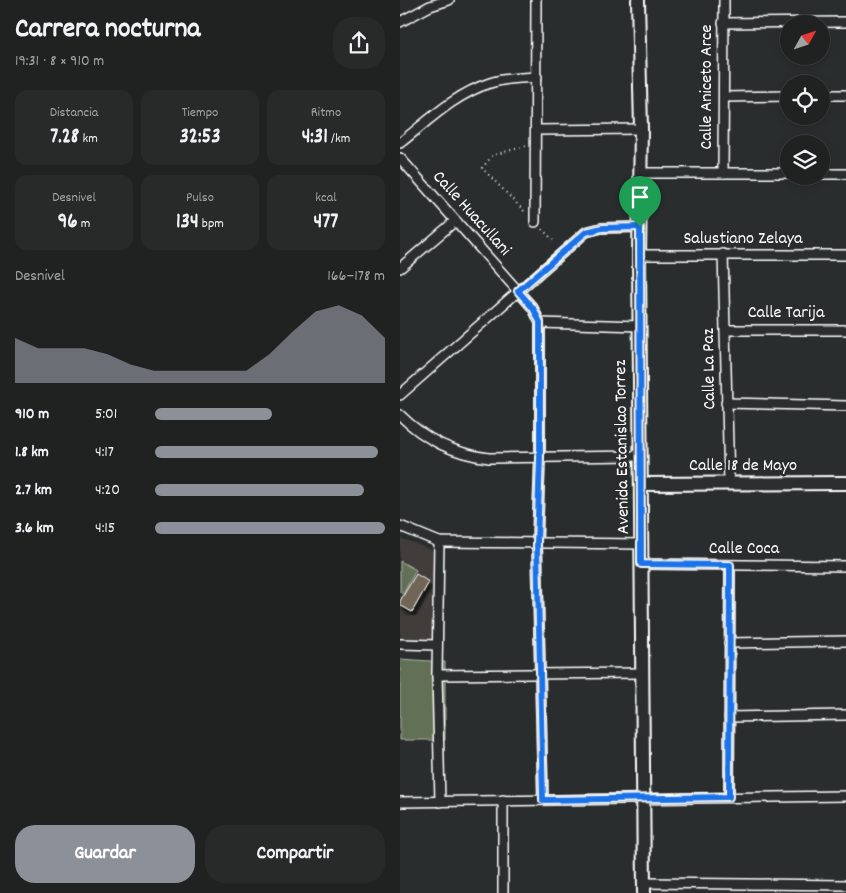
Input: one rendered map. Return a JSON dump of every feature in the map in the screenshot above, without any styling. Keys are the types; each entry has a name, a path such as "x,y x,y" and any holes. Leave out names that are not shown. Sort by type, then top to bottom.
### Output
{"street":[{"path":"400,22 430,6 449,0"},
{"path":"535,222 536,0"},
{"name":"Avenida Estanislao Torrez","path":"638,0 641,129 639,255 644,888"},
{"name":"Calle Aniceto Arce","path":"723,173 724,0"},
{"path":"724,23 846,22"},
{"path":"400,143 447,104 491,82 537,77"},
{"path":"830,96 846,95"},
{"path":"724,97 780,96"},
{"path":"536,130 641,129"},
{"name":"Calle Huacullani","path":"400,158 454,222 533,308 540,322"},
{"path":"640,173 780,174"},
{"path":"830,174 846,174"},
{"path":"400,268 454,222"},
{"path":"400,395 586,232 602,228 640,227"},
{"name":"Calle La Paz","path":"724,254 729,483"},
{"name":"Salustiano Zelaya","path":"639,255 846,255"},
{"path":"543,800 537,543 540,458 540,322 640,326"},
{"name":"Calle Tarija","path":"726,330 846,330"},
{"path":"726,403 846,406"},
{"path":"400,415 422,434 469,456 489,458 640,456"},
{"name":"Calle 18 de Mayo","path":"641,484 846,483"},
{"path":"400,526 439,542 642,544"},
{"path":"439,542 437,675 440,802"},
{"name":"Calle Coca","path":"641,564 846,566"},
{"path":"729,797 730,565"},
{"path":"729,643 846,641"},
{"path":"400,644 437,645"},
{"path":"437,675 643,673"},
{"path":"729,716 846,715"},
{"path":"400,802 846,796"},
{"path":"502,800 503,893"},
{"path":"644,888 846,885"}],"path":[{"path":"536,144 493,155 482,168 553,240"}],"shaded area":[{"path":"400,538 440,553 438,641 400,638"}],"green space":[{"path":"400,561 416,570 403,594 400,592"},
{"path":"400,659 445,662 445,740 400,740"}],"building":[{"path":"416,574 429,582 412,612 400,605 400,601"}],"route":[{"path":"640,227 641,564 730,565 729,797 543,800 537,543 540,458 540,322 533,308 518,291 586,232 602,228 640,227"}]}
